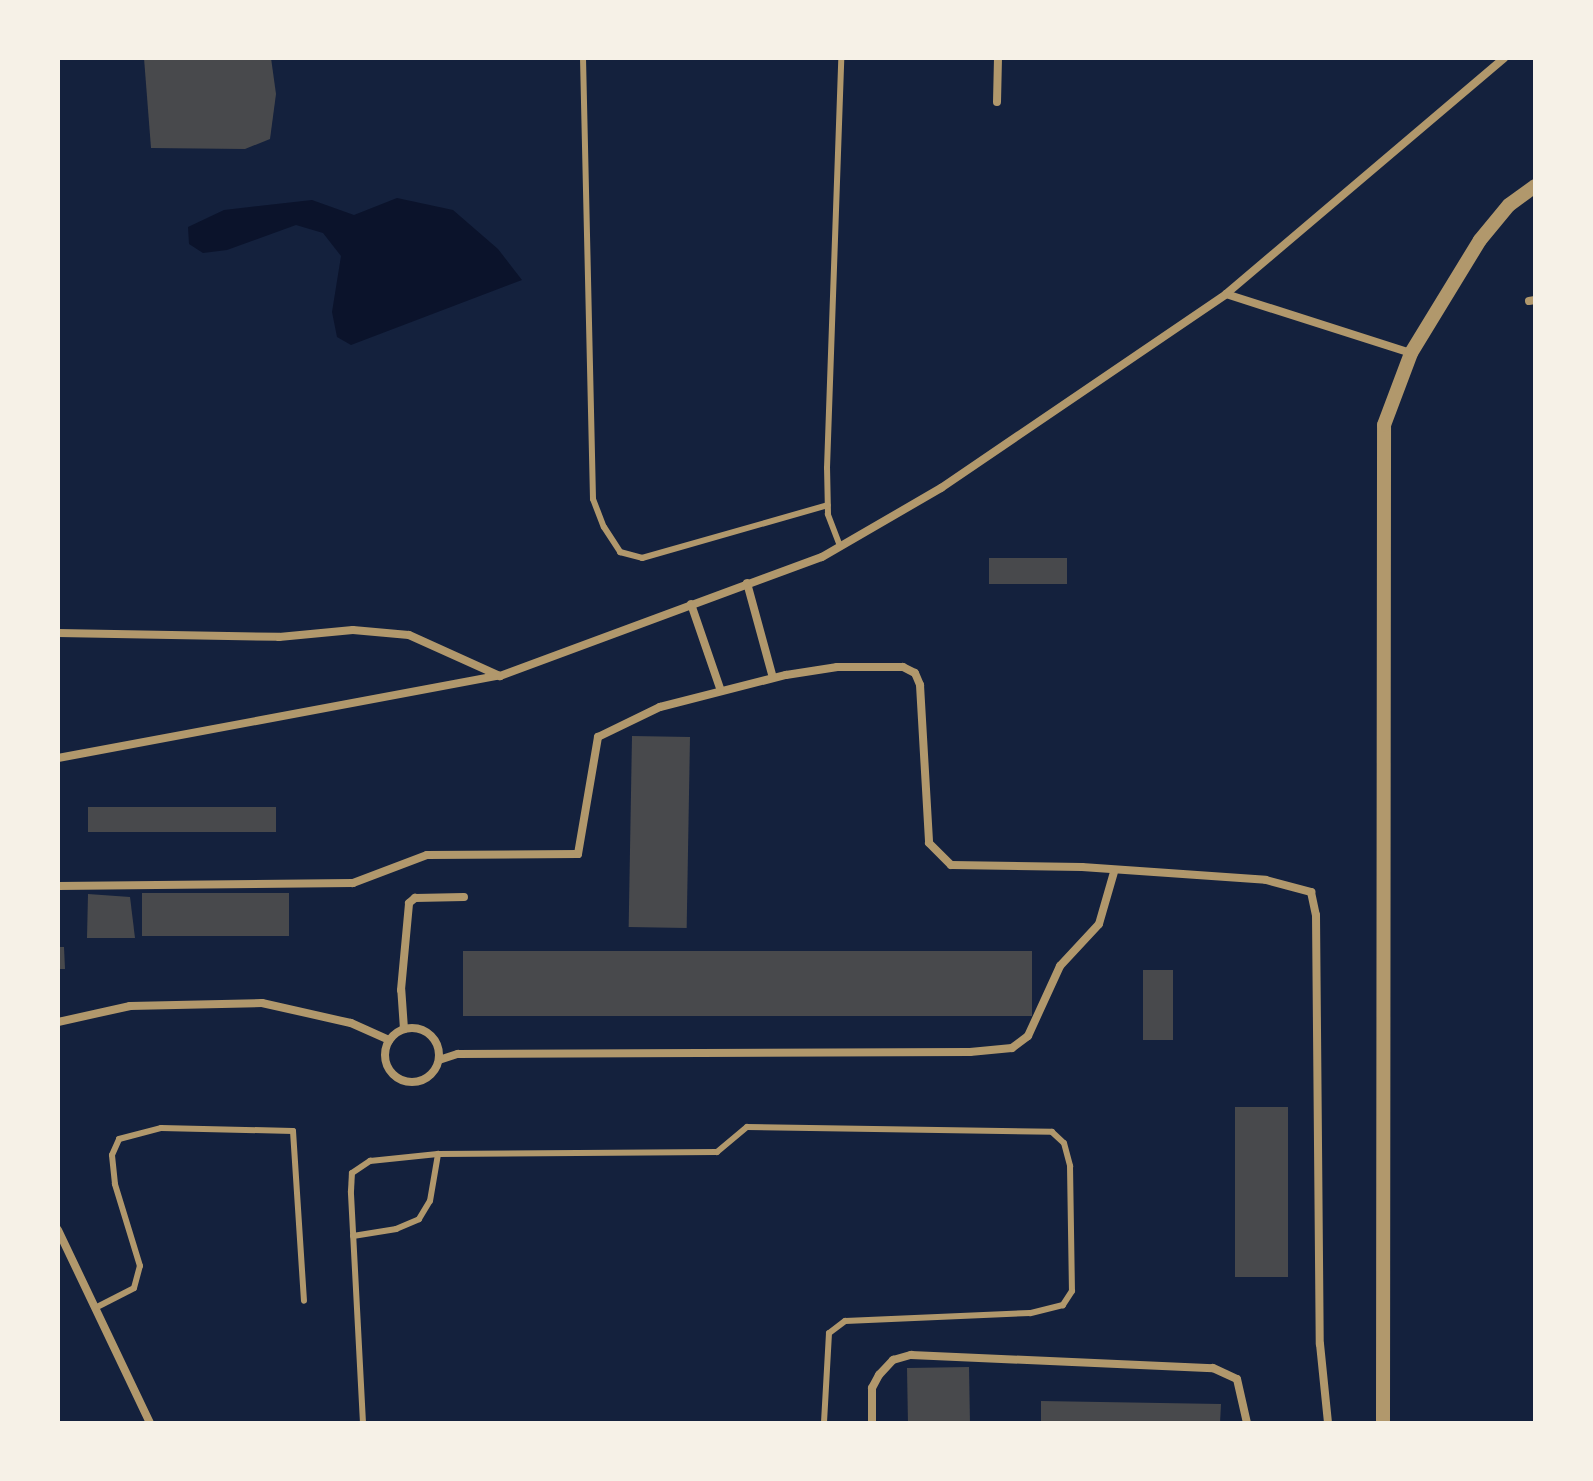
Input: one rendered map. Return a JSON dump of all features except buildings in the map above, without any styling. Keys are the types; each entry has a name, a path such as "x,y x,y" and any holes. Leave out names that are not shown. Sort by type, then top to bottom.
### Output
{"street":[{"path":"997,102 998,58"},
{"path":"58,758 500,676 840,546 941,488 1226,294 1504,58"},
{"path":"1383,1423 1384,425 1411,353 1480,240 1509,205 1535,186"},
{"path":"1226,294 1411,353"},
{"path":"747,583 773,678"},
{"path":"691,604 721,691"},
{"path":"58,633 279,637 353,630 409,635 500,676"},
{"path":"58,886 353,883 427,855 578,854 598,737 660,707 773,678 837,667 903,667 915,673 920,685 929,843 939,858 951,865 1266,880 1303,886 1315,900 1319,1299 1328,1423"},
{"path":"439,1060 430,1035 404,1029 389,1040 386,1065 398,1079 424,1080 439,1060 458,1054 970,1052 1012,1048 1028,1036 1060,966 1099,924 1114,872"},
{"path":"404,1029 401,990 409,903 415,898 464,897"},
{"path":"58,1022 130,1006 262,1003 351,1023 389,1040"},
{"path":"58,1230 99,1306 150,1423"},
{"path":"872,1423 872,1388 879,1375 893,1360 911,1355 1213,1368 1237,1379 1247,1423"}],"lane":[{"path":"583,58 593,499 604,527 620,552 642,558 828,505"},
{"path":"840,546 828,505 841,58"},
{"path":"363,1423 352,1173 370,1161 438,1154 717,1152 747,1127 1052,1132 1064,1143 1070,1166 1072,1291 1063,1305 1030,1313 845,1321 829,1333 824,1423"},
{"path":"99,1306 134,1288 140,1266 115,1184 112,1155 119,1139 161,1128 293,1131 304,1301"},
{"path":"353,1236 396,1229 419,1219 430,1201 438,1154"}],"water":[{"path":"397,198 453,210 498,249 522,280 351,345 337,337 332,312 341,256 323,233 296,225 227,250 203,253 189,244 188,227 224,210 312,200 354,215"}]}
